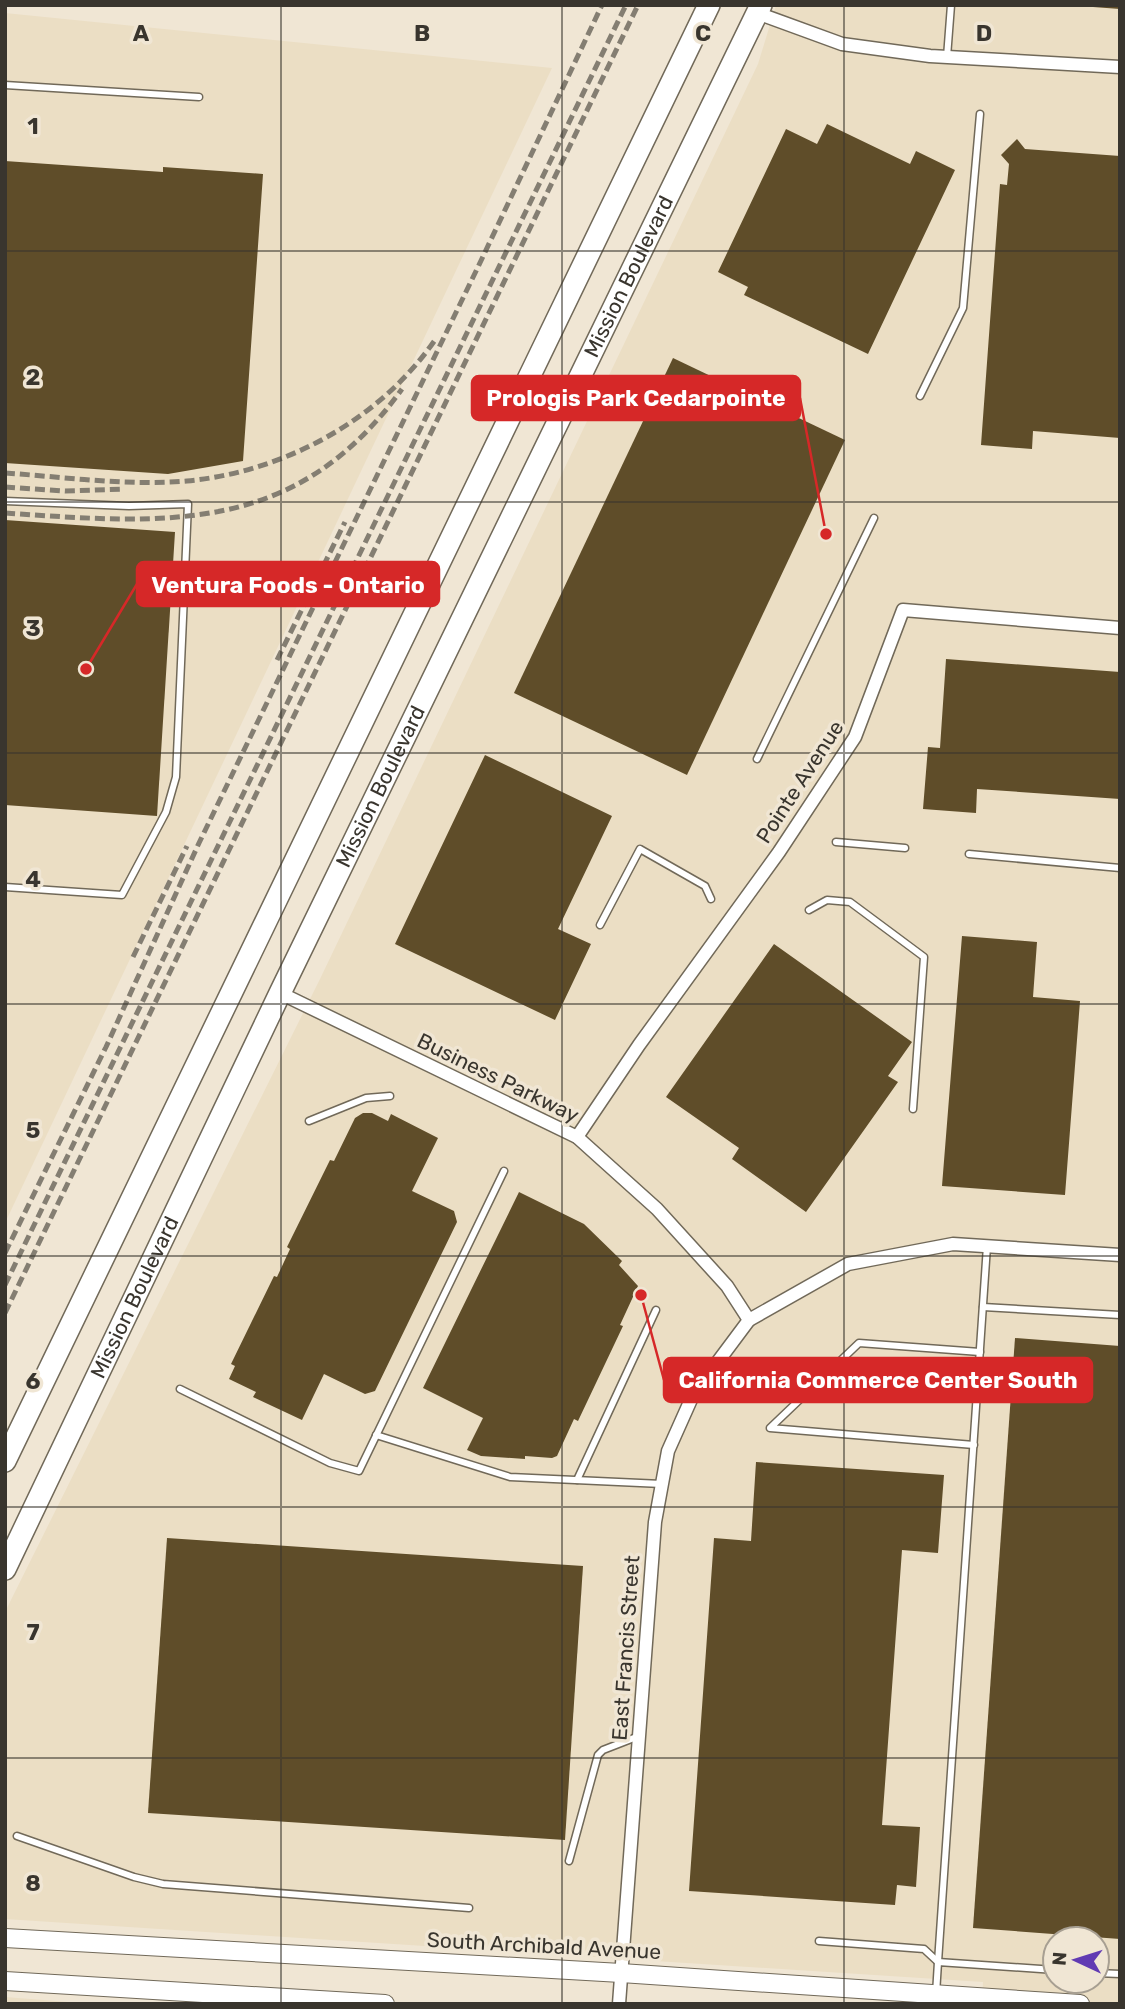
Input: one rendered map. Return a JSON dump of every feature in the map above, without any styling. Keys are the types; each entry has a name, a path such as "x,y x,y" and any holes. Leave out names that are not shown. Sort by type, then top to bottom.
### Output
{"main road":[{"path":"5,1461 709,5"},
{"name":"Mission Boulevard","path":"5,1569 280,993 759,9"},
{"name":"South Archibald Avenue","path":"5,1938 621,1973 1080,2004"},
{"path":"5,1981 386,2004"}],"street":[{"path":"759,9 842,44 947,57 1120,67"},
{"name":"Pointe Avenue","path":"577,1137 639,1045 779,852 855,737 903,610 1120,628"},
{"name":"Business Parkway","path":"280,993 577,1137 657,1209 727,1286 749,1320"},
{"path":"749,1320 848,1264 953,1244 1120,1255"},
{"name":"East Francis Street","path":"619,2004 655,1522 668,1451 693,1395 749,1320"}],"lane":[{"path":"947,57 951,5"},
{"path":"5,85 199,97"},
{"path":"920,396 963,307 980,114"},
{"path":"5,501 129,506 188,504 188,516 176,776 166,812 122,895 5,887"},
{"path":"757,759 874,518"},
{"path":"836,842 905,848"},
{"path":"600,925 640,849 705,886 711,899"},
{"path":"969,853 1120,868"},
{"path":"809,910 827,900 850,902 924,957 913,1110"},
{"path":"309,1121 366,1098 390,1096"},
{"path":"180,1389 330,1462 359,1471 504,1171"},
{"path":"936,1994 987,1246"},
{"path":"983,1307 1120,1315"},
{"path":"577,1480 656,1310"},
{"path":"974,1445 770,1428 859,1343 980,1352"},
{"path":"821,1380 978,1391"},
{"path":"376,1435 510,1476 662,1484"},
{"path":"569,1861 598,1755 603,1750 639,1735"},
{"path":"17,1836 134,1877 163,1884 469,1908"},
{"path":"819,1941 924,1949 938,1962 1041,1969"}],"shaded area":[{"path":"776,5 1120,5 1120,2004 982,2004 983,1982 5,1919 5,1612 320,979 758,64"},
{"path":"5,13 552,68 5,1223"},
{"path":"5,1997 94,2004 5,2004"}],"building":[{"path":"1120,5 1120,9 1093,7"},
{"path":"827,124 910,164 916,151 955,170 868,354 744,295 748,287 718,272 786,129 817,144"},
{"path":"1017,139 1025,149 1120,156 1120,438 1033,431 1032,449 981,445 1000,184 1007,185 1009,164 1001,155"},
{"path":"5,161 163,172 163,167 263,174 243,461 168,474 5,463"},
{"path":"673,358 845,440 687,775 514,693"},
{"path":"5,520 175,532 157,816 5,805"},
{"path":"946,659 1120,672 1120,799 977,789 976,813 923,809 928,747 940,748"},
{"path":"485,755 612,816 558,929 591,944 555,1020 395,944"},
{"path":"962,936 1037,942 1033,997 1080,1001 1065,1195 942,1186"},
{"path":"774,944 912,1042 888,1076 898,1082 806,1212 732,1159 739,1148 666,1097"},
{"path":"363,1113 372,1113 388,1121 391,1114 438,1138 412,1191 454,1211 457,1222 375,1391 365,1394 324,1374 302,1420 253,1397 256,1392 229,1379 235,1366 231,1364 274,1276 277,1277 290,1249 287,1247 330,1160 334,1161 355,1118"},
{"path":"519,1192 584,1224 622,1261 619,1265 638,1286 620,1325 623,1326 578,1421 574,1419 557,1456 552,1458 481,1456 467,1450 483,1418 423,1388"},
{"path":"1015,1338 1120,1346 1120,1939 1111,1938 1111,1925 1041,1925 1041,1933 973,1928"},
{"path":"756,1462 944,1475 938,1553 902,1550 882,1825 920,1827 916,1887 897,1885 895,1905 689,1891 714,1538 751,1541"},
{"path":"167,1538 583,1566 565,1840 148,1813"}],"railway":[{"path":"5,1253 106,1047 199,843 602,5"},
{"path":"5,1285 626,5"},
{"path":"5,1313 638,5"},
{"path":"5,473 119,482 164,482 223,476 258,467 326,438 357,418 386,395 412,369 435,340"},
{"path":"5,513 120,519 174,517 224,510 273,496 318,472 361,437 402,389"},
{"path":"5,487 65,491 124,489"},
{"path":"277,660 345,522"},
{"path":"133,957 187,846"}],"place":[{"name":"Prologis Park Cedarpointe","path":"826,534"},
{"name":"Ventura Foods - Ontario","path":"86,669"},
{"name":"California Commerce Center South","path":"641,1295"}]}
